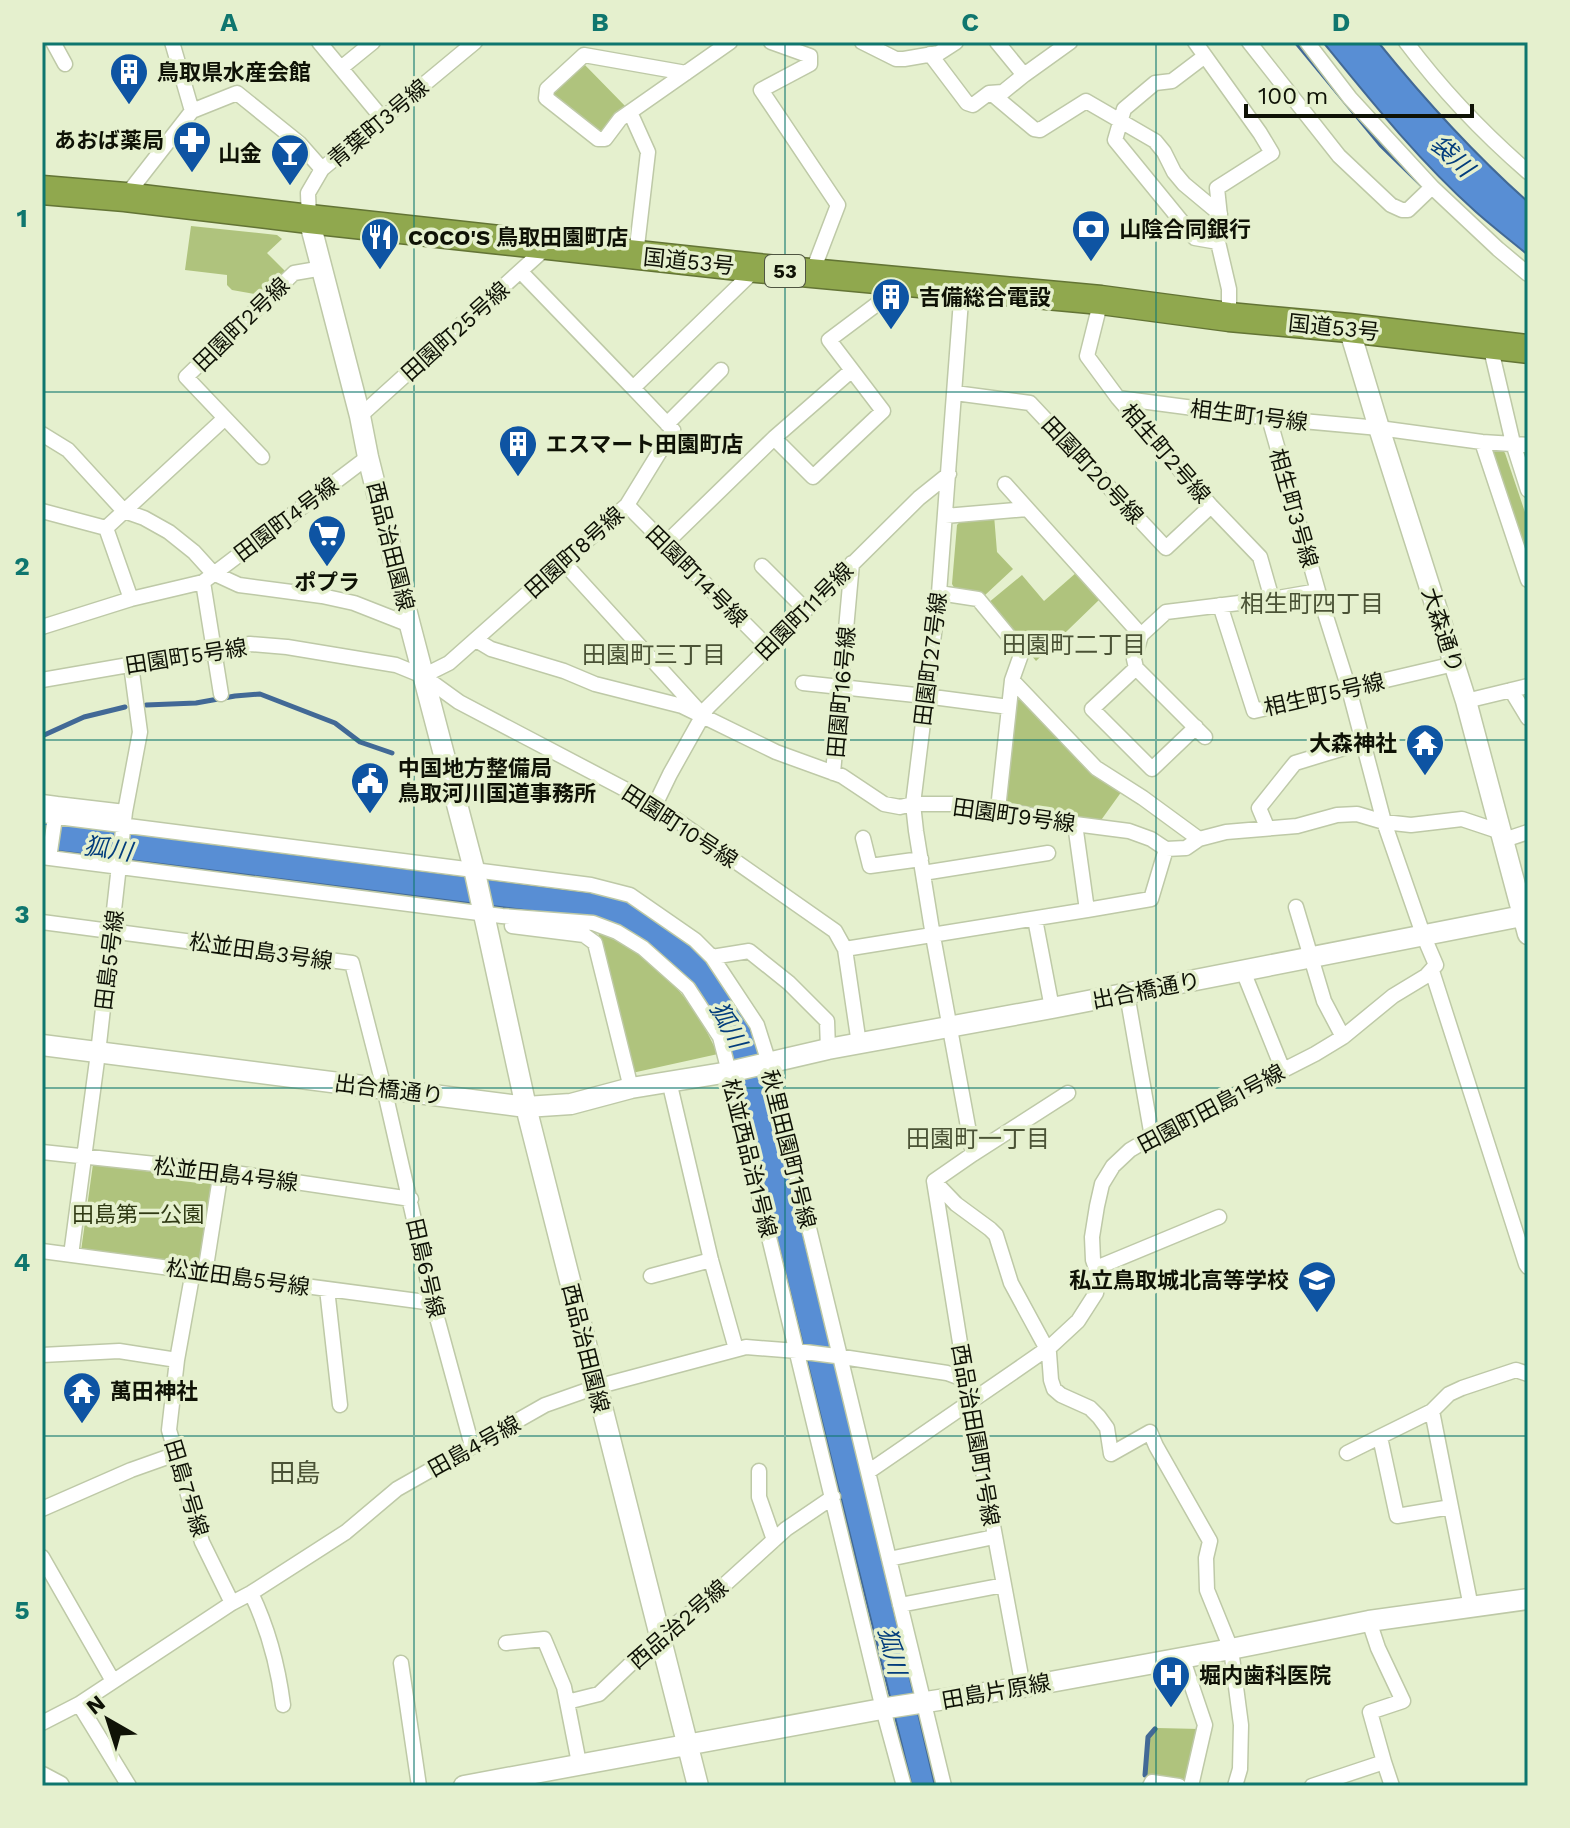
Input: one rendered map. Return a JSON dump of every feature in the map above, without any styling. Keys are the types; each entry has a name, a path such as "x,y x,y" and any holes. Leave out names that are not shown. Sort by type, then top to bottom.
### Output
{"highway":[{"name":"国道53号","path":"42,190 757,268 1101,300 1528,349"}],"street":[{"path":"53,42 65,64"},
{"path":"172,42 192,111"},
{"path":"319,42 382,118"},
{"path":"341,68 373,42"},
{"name":"青葉町3号線","path":"309,219 308,193 322,169 475,42"},
{"path":"686,73 584,55 547,89 546,98 598,139 605,139 620,119 686,73 730,42"},
{"path":"771,42 810,56 810,64 761,90 838,205 812,273"},
{"path":"862,42 896,59 939,53 956,42"},
{"path":"997,42 1024,75"},
{"path":"930,54 967,103 973,105 991,93 1003,92 1070,42"},
{"path":"1195,42 1272,153 1217,188 1221,226 1217,235 1229,289 1229,317"},
{"path":"1249,42 1339,156 1391,205 1408,210 1432,187"},
{"path":"1307,42 1350,98 1432,187 1528,274"},
{"path":"1406,42 1465,111 1528,172"},
{"path":"1205,56 1172,81 1155,83 1124,109 1115,140 1195,238 1218,242"},
{"path":"125,197 192,111 237,93 299,143 322,169"},
{"path":"991,93 1034,129 1040,130 1086,101 1155,141 1184,184 1220,214"},
{"path":"630,112 648,152 636,255"},
{"name":"西品治田園線","path":"309,219 423,676 474,871 489,912 526,1107 698,1786"},
{"name":"田園町25号線","path":"360,416 549,245"},
{"name":"田園町2号線","path":"225,418 186,377 294,273 323,268"},
{"path":"633,388 757,268"},
{"path":"521,272 667,424 721,370"},
{"path":"774,438 813,477 883,411 829,340 905,283"},
{"name":"田園町27号線","path":"962,287 939,593 913,804 933,936 973,1154"},
{"name":"相生町2号線","path":"1101,300 1087,356 1118,398 1211,506 1260,557 1272,599"},
{"name":"大森通り","path":"1349,328 1466,701 1526,922"},
{"path":"1490,345 1520,444 1528,490"},
{"path":"665,544 774,438 852,370"},
{"name":"田園町20号線","path":"955,393 1030,403 1166,548 1211,506"},
{"name":"相生町1号線","path":"1118,398 1269,418 1520,444"},
{"path":"106,528 225,418 262,457"},
{"name":"相生町3号線","path":"1269,418 1349,689 1384,822 1424,937"},
{"name":"田園町8号線","path":"423,676 449,663 627,505 673,430 667,424"},
{"path":"42,434 68,450 124,511 169,532 194,552 208,578 221,694"},
{"path":"1482,442 1528,580"},
{"name":"田園町4号線","path":"208,578 368,457"},
{"name":"田園町11号線","path":"655,805 702,714 852,563 919,498 949,474"},
{"path":"1005,484 1141,635"},
{"name":"田園町14号線","path":"627,505 768,647"},
{"path":"945,516 1027,509"},
{"path":"42,511 106,528"},
{"path":"106,528 131,599"},
{"path":"563,562 702,714"},
{"name":"田園町16号線","path":"833,773 852,563"},
{"path":"762,566 806,610"},
{"path":"42,627 208,578 354,603 410,625"},
{"path":"1136,668 1092,709 1152,769 1200,732 1136,668 1134,659 1141,635 1166,612 1318,591"},
{"path":"939,593 978,599 1022,652 1012,680 998,809"},
{"name":"相生町5号線","path":"1220,605 1254,711 1454,664"},
{"name":"田園町9号線","path":"476,640 491,649 564,671 595,684 702,714 789,757 833,773 884,804 900,807 958,804 998,809 1129,831 1151,839 1166,849"},
{"name":"田園町5号線","path":"42,680 250,644 396,665 423,676"},
{"name":"田島5号線","path":"71,1255 124,822 140,732 131,665"},
{"name":"田園町10号線","path":"423,676 459,702 655,805 835,931 845,949"},
{"path":"1012,680 1096,768 1199,839"},
{"path":"803,683 1009,707"},
{"path":"1466,701 1528,686"},
{"path":"1511,690 1528,718"},
{"path":"1267,827 1259,808 1295,763 1364,742"},
{"path":"47,855 50,812"},
{"name":"秋里田園町1号線","path":"50,812 591,885 630,895 695,940 712,957 757,1025 944,1786"},
{"path":"859,1044 845,949 1151,899 1166,849 1186,848 1199,839 1226,832 1297,826 1337,815 1357,814 1384,822 1411,825 1462,819 1502,836 1528,832"},
{"path":"1075,824 1087,910"},
{"path":"863,838 870,866 922,866 1048,853"},
{"name":"松並西品治1号線","path":"47,855 593,923 617,932 643,948 688,988 720,1037 731,1071 904,1786"},
{"path":"1296,907 1324,1001 1343,1037"},
{"path":"489,912 511,926 584,935 595,943 631,1088"},
{"path":"1035,919 1052,1008"},
{"name":"松並田島3号線","path":"42,922 352,963 384,1088"},
{"name":"出合橋通り","path":"42,1045 526,1107 571,1104 631,1088 731,1071 828,1049 1424,937 1526,922"},
{"path":"1424,937 1436,965 1432,971 1528,1267"},
{"path":"712,957 749,951 789,983 827,1021 828,1049"},
{"path":"1243,971 1283,1070"},
{"name":"田園町田島1号線","path":"868,1472 970,1404 1047,1348 1078,1321 1096,1293 1099,1277 1093,1260 1092,1237 1102,1184 1113,1166 1130,1150 1315,1054 1432,971"},
{"path":"1127,994 1152,1137"},
{"path":"669,1081 711,1260 736,1349"},
{"name":"田島6号線","path":"384,1088 433,1303 472,1446"},
{"path":"1068,1093 934,1181 956,1204 996,1235 1011,1283 1047,1348 1054,1389 1090,1408 1099,1417 1107,1428 1111,1454 1150,1432 1210,1541 1206,1558 1207,1590 1231,1649 1241,1725 1242,1751 1235,1786"},
{"name":"松並田島4号線","path":"42,1152 221,1171 411,1199"},
{"name":"田島7号線","path":"221,1171 177,1360 169,1430 202,1542 232,1603"},
{"name":"西品治田園町1号線","path":"934,1181 970,1404 1023,1687"},
{"path":"1096,1268 1219,1217"},
{"name":"松並田島5号線","path":"42,1251 433,1303"},
{"path":"651,1276 711,1260"},
{"path":"327,1289 340,1405"},
{"name":"田島4号線","path":"42,1723 79,1704 346,1532 397,1489 545,1405 596,1387 746,1347 838,1356 947,1373 966,1380"},
{"path":"42,1355 119,1351 177,1360"},
{"path":"1347,1453 1432,1411 1449,1394 1462,1388 1516,1370 1528,1374"},
{"path":"1432,1411 1471,1607"},
{"path":"1380,1437 1397,1516 1451,1507"},
{"path":"42,1509 176,1454"},
{"path":"759,1471 759,1497 774,1540"},
{"name":"西品治2号線","path":"567,1702 599,1694 660,1636 711,1597 786,1529 833,1497"},
{"path":"889,1559 994,1537"},
{"path":"42,1557 113,1681"},
{"path":"900,1605 1004,1585"},
{"path":"251,1593 272,1649 283,1705"},
{"name":"田島片原線","path":"464,1786 579,1763 1023,1687 1369,1621 1528,1599"},
{"path":"1369,1621 1403,1701 1370,1712 1392,1786"},
{"path":"506,1643 544,1639 564,1687 579,1763"},
{"path":"1182,1657 1205,1725 1191,1786"},
{"path":"401,1663 419,1786"},
{"path":"79,1704 129,1786"},
{"path":"1312,1786 1384,1762"},
{"path":"42,1777 59,1786"},
{"path":"1150,1786 1152,1782 1179,1786"}],"green space":[{"path":"582,62 628,109 604,133 598,133 553,98 552,91"},
{"path":"191,226 277,235 282,239 267,253 285,271 260,295 232,290 227,285 227,275 185,270"},
{"path":"1500,447 1505,453 1528,521 1528,565 1492,450"},
{"path":"994,515 997,552 1013,569 984,596 956,591 952,584 957,525 964,517"},
{"path":"1077,572 1099,600 1036,661 988,603 1022,575 1044,601"},
{"path":"1016,694 1122,791 1099,823 1003,806"},
{"path":"598,932 629,947 667,977 697,1012 718,1054 632,1073"},
{"name":"田島第一公園","path":"93,1164 212,1180 201,1266 81,1251"},
{"path":"1157,1728 1200,1729 1186,1782 1146,1775 1149,1738"}],"water":[{"name":"袋川","path":"1323,42 1378,42 1450,125 1528,202 1528,255 1476,212 1435,172"},
{"name":"狐川","path":"42,822 609,895 631,902 682,936 709,963 745,1015 757,1047 935,1786 912,1786 731,1053 720,1027 688,981 642,940 564,915 42,849"}],"waterway":[{"path":"1296,42 1381,145 1422,185"},
{"path":"146,705 196,703 260,694 335,723 360,742 392,753"},
{"path":"42,736 84,717 125,707"},
{"path":"1145,1775 1148,1737 1155,1729"}],"place":[{"name":"鳥取県水産会館","path":"129,106"},
{"name":"あおば薬局","path":"192,174"},
{"name":"山金","path":"290,187"},
{"name":"山陰合同銀行","path":"1091,263"},
{"name":"COCO'S 鳥取田園町店","path":"380,271"},
{"name":"吉備総合電設","path":"891,331"},
{"name":"エスマート田園町店","path":"518,478"},
{"name":"ポプラ","path":"327,568"},
{"name":"大森神社","path":"1425,777"},
{"name":"中国地方整備局 鳥取河川国道事務所","path":"370,815"},
{"name":"私立鳥取城北高等学校","path":"1317,1314"},
{"name":"萬田神社","path":"82,1425"},
{"name":"堀内歯科医院","path":"1171,1709"}],"district":[{"name":"相生町四丁目","path":"1312,604"},
{"name":"田園町二丁目","path":"1074,645"},
{"name":"田園町三丁目","path":"654,655"},
{"name":"田園町一丁目","path":"978,1139"},
{"name":"田島","path":"295,1473"}]}
